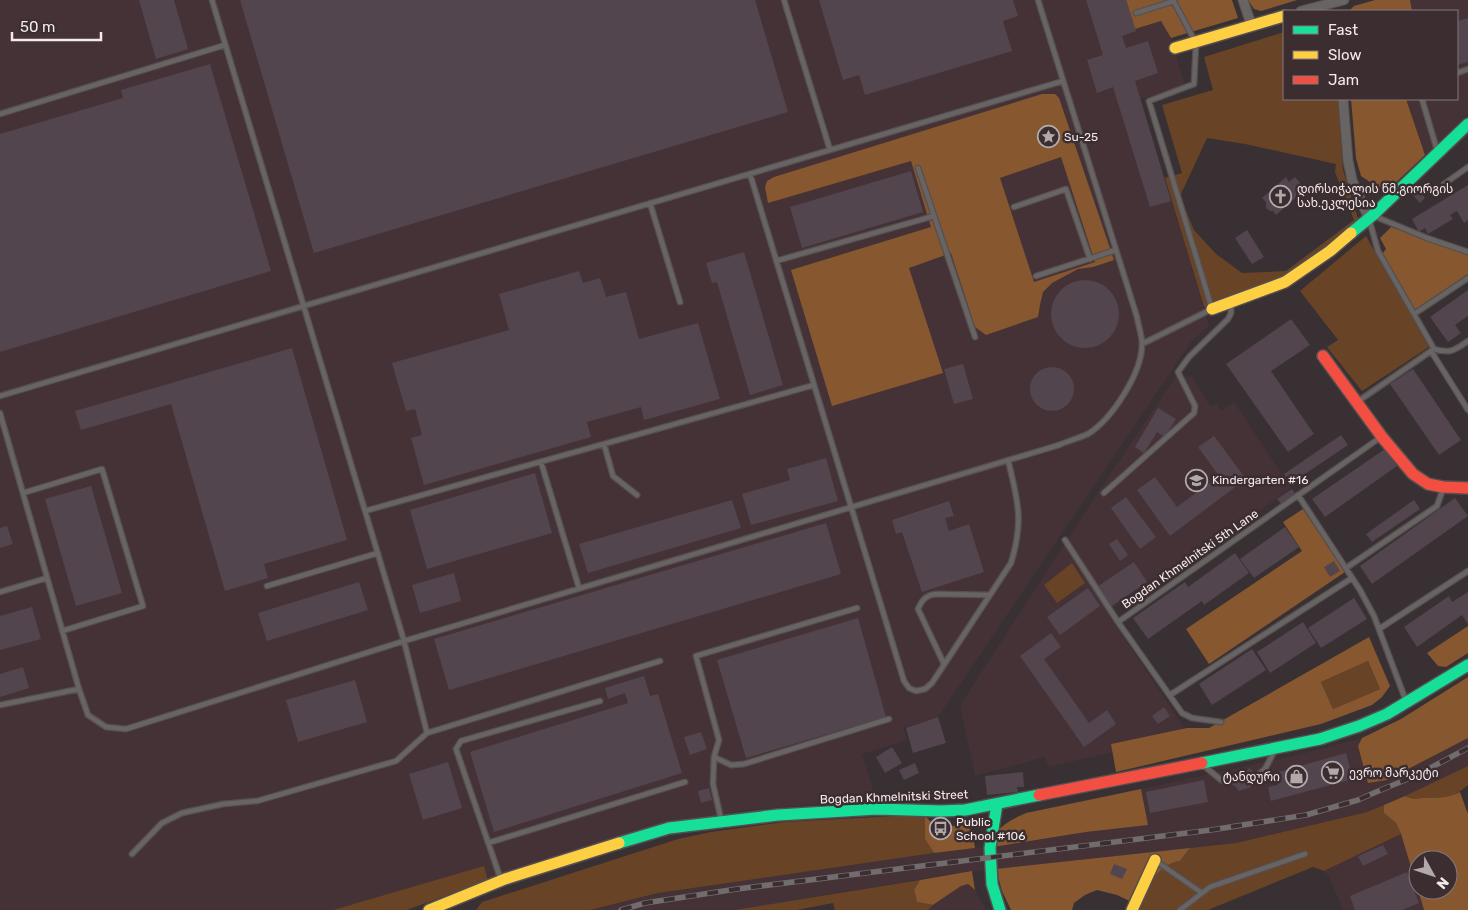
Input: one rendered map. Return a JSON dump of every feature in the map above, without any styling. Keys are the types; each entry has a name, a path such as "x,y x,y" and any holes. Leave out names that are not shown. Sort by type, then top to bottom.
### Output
{"main road":[{"path":"1176,48 1251,24 1283,16"},
{"path":"1212,309 1285,282 1330,251 1371,217 1468,124"},
{"path":"1323,356 1356,402 1413,474 1428,484 1468,488"},
{"name":"Bogdan Khmelnitski Street","path":"429,910 501,881 670,828 778,815 876,809 966,810 1320,739 1388,714 1468,665"},
{"path":"997,804 990,848 992,884 1000,910"},
{"path":"1132,910 1155,860"}],"street":[{"path":"1243,0 1251,24"},
{"path":"1306,10 1338,3"},
{"path":"1343,100 1348,161 1352,180 1371,217"}],"lane":[{"path":"212,0 404,641 427,733"},
{"path":"784,0 830,150"},
{"path":"0,412 62,631 88,715 106,727 126,729 404,641 1059,445 1087,434 1106,419 1125,393 1137,366 1142,344 1137,317 1038,0"},
{"path":"1136,13 1174,0 1196,43 1194,84 1149,101 1212,309 1142,344"},
{"path":"0,114 225,45"},
{"path":"0,396 1063,81"},
{"path":"1422,100 1438,154"},
{"path":"1444,184 1468,167"},
{"path":"918,168 975,337"},
{"path":"750,174 904,681 909,688 916,691 932,683 1011,563 1017,543 1019,524 1018,504 1008,460"},
{"path":"1014,207 1066,189 1090,259"},
{"path":"650,203 680,302"},
{"path":"776,261 934,216"},
{"path":"1371,217 1468,252"},
{"path":"1371,217 1378,251 1432,350 1468,410"},
{"path":"1036,276 1116,250"},
{"path":"1414,314 1468,278"},
{"path":"1104,493 1194,413 1195,406 1178,372 1228,318 1231,313 1231,303"},
{"path":"1356,402 1432,350 1445,352 1454,350 1468,340"},
{"path":"365,511 814,385"},
{"name":"Bogdan Khmelnitski 5th Lane","path":"1221,722 1192,718 1182,713 1118,622 1382,436"},
{"path":"604,444 613,476 637,495"},
{"path":"541,462 579,588"},
{"path":"23,493 102,469 144,606 62,631"},
{"path":"1346,568 1437,506 1443,487"},
{"path":"1298,495 1365,599 1379,629 1407,703"},
{"path":"1065,540 1118,622"},
{"path":"267,586 378,553"},
{"path":"1379,629 1468,571"},
{"path":"0,592 47,578"},
{"path":"1170,695 1352,578"},
{"path":"944,664 918,609 921,602 929,595 936,594 990,595"},
{"path":"722,822 713,784 714,757 719,740 696,656 857,608"},
{"path":"132,854 162,822 182,814 223,804 257,801 396,760 427,733 660,661"},
{"path":"0,706 79,689"},
{"path":"501,881 456,749 460,740 600,700"},
{"path":"714,757 731,765 744,764 889,719"},
{"path":"1258,775 1264,769 1276,748"},
{"path":"1200,763 1221,780 1229,782"},
{"path":"488,843 685,782"},
{"path":"1180,910 1210,887 1305,854"},
{"path":"1155,860 1202,893"}],"shaded area":[{"path":"0,0 1126,0 1135,29 1162,21 1171,38 1185,86 1141,99 1209,326 1191,342 938,717 903,728 908,740 862,754 876,799 748,810 670,823 488,880 484,867 333,910 0,910"},
{"path":"1126,0 1232,0 1238,18 1171,38 1161,21 1135,29"},
{"path":"1248,0 1297,0 1261,11 1254,9"},
{"path":"1375,0 1410,0 1412,10 1350,10 1354,6"},
{"path":"1410,0 1468,0 1468,114 1425,155 1406,100 1458,100 1458,10 1412,10"},
{"path":"1283,32 1283,100 1338,100 1343,170 1359,222 1282,279 1204,307 1165,178 1182,173 1162,105 1213,90 1204,57","holes":["1207,138 1245,144 1336,164 1335,172 1354,220 1286,271 1242,273 1216,254 1194,230 1180,196"]},
{"path":"1042,94 1055,94 1059,98 1114,260 1093,267 1078,269 1052,283 1043,292 1038,317 986,335 975,327 951,253 909,268 943,373 832,406 791,270 931,227 911,161 768,203 765,187 767,181 774,177","holes":["1061,157 1095,262 1034,282 1000,178"]},
{"path":"1351,100 1406,100 1425,155 1390,188 1379,188 1361,176 1356,158"},
{"path":"1391,227 1468,255 1468,274 1415,311 1382,254 1386,249 1380,238"},
{"path":"1366,236 1429,347 1362,391 1327,347 1338,340 1300,291"},
{"path":"1176,376 1192,377 1210,406 1216,403 1221,411 1234,402 1291,488 1156,586 1151,580 1107,612 1185,729 1167,740 1048,767 1045,757 975,776 960,705"},
{"path":"1303,509 1345,572 1209,664 1186,629 1302,551 1283,522"},
{"path":"1072,563 1085,583 1057,603 1044,585"},
{"path":"1468,626 1468,653 1446,667 1438,666 1427,653"},
{"path":"1369,637 1390,686 1382,697 1372,705 1321,724 1116,772 1111,744 1187,728 1209,728","holes":["1368,661 1380,689 1333,709 1321,682"]},
{"path":"1368,661 1380,689 1333,709 1321,682"},
{"path":"1468,677 1468,738 1387,780 1368,783 1358,746 1362,738 1401,719"},
{"path":"1362,738 1358,746 1368,783 1387,780 1468,738 1468,766 1418,791 1367,812 1236,843 953,874 735,910 590,910 658,893 734,881 934,853 990,848 1086,832 1147,825 1141,789 1297,755"},
{"path":"1468,766 1468,785 1457,793 1443,797 1414,799 1405,796"},
{"path":"1141,789 1148,825 1086,832 993,847 999,830 1004,825 1026,813"},
{"path":"1460,792 1468,814 1468,910 1424,910 1421,900 1458,900 1458,850 1408,850 1408,857 1396,823 1384,813 1384,805 1405,796 1417,798 1450,796"},
{"path":"1384,805 1384,813 1396,823 1401,834 1324,871 1313,867 1208,910 1135,910 1148,886 1158,873 1172,863 1180,861 1190,848 1236,843 1367,812"},
{"path":"925,816 925,839 934,853 658,893 590,910 476,910 482,902 678,839 711,832 784,822"},
{"path":"925,816 936,827 966,825 972,831 975,848 934,853 925,839"},
{"path":"1401,834 1408,857 1408,900 1421,900 1424,910 1343,910 1328,875 1324,871"},
{"path":"1190,848 1180,861 1172,863 1159,871 1149,884 1138,905 1117,895 1097,890 1085,895 1074,903 1072,910 1011,910 1002,891 996,869"},
{"path":"484,866 488,880 407,910 333,910"},
{"path":"972,871 975,890 968,884 961,886 933,905 917,902 914,890 920,880"},
{"path":"920,880 914,890 917,902 933,905 928,910 835,910 833,903 797,910 735,910"},
{"path":"968,884 975,890 986,910 928,910 961,886"}],"building":[{"path":"139,0 174,0 188,49 156,59"},
{"path":"240,0 755,0 788,112 314,253"},
{"path":"819,0 1013,0 1018,16 1003,21 1012,51 865,95 859,75 843,80"},
{"path":"1086,0 1126,0 1136,31 1122,36 1126,48 1148,41 1158,73 1135,81 1171,201 1150,207 1113,87 1097,93 1087,60 1103,55"},
{"path":"1468,18 1468,62 1458,65 1458,21"},
{"path":"210,64 271,271 0,352 0,134 123,98 121,90"},
{"path":"911,171 923,212 802,248 790,207"},
{"name":"დირსიჭალის წმ.გიორგის სახ.ეკლესია","path":"1286,177 1289,182 1295,177 1302,185 1296,190 1300,194 1276,215 1273,211 1266,208 1266,202 1262,198"},
{"path":"1468,185 1468,220 1464,223 1457,211 1450,215 1453,219 1428,234 1425,228 1419,232 1412,219"},
{"path":"1418,189 1425,198 1420,203 1412,194"},
{"path":"1247,230 1264,257 1252,264 1235,238"},
{"path":"744,252 783,385 750,395 717,282 712,283 706,263"},
{"path":"579,271 583,283 600,278 606,297 626,292 639,339 698,323 720,399 644,420 641,407 587,422 591,437 424,485 411,438 422,435 415,409 406,411 392,363 509,330 499,294"},
{"path":"1085,280 1098,283 1109,290 1116,301 1119,314 1116,327 1109,338 1098,345 1085,348 1072,345 1061,338 1054,327 1051,314 1054,301 1061,290 1072,283"},
{"path":"1468,290 1468,316 1455,325 1461,333 1448,342 1430,317"},
{"path":"1291,319 1310,345 1271,371 1314,434 1288,452 1226,364"},
{"path":"292,348 347,540 264,564 268,578 225,591 171,404 81,430 75,411"},
{"path":"963,364 973,399 954,404 944,369"},
{"path":"1052,367 1064,371 1070,377 1074,389 1070,401 1064,407 1052,411 1040,407 1034,401 1030,389 1034,377 1040,371"},
{"path":"1413,369 1461,440 1439,455 1390,384"},
{"path":"1158,408 1176,419 1165,437 1157,432 1144,453 1135,447"},
{"path":"1341,435 1348,445 1290,484 1284,474"},
{"path":"1214,436 1246,479 1170,536 1137,490 1155,477 1177,507 1219,476 1198,447"},
{"path":"1385,449 1397,466 1325,517 1312,499"},
{"path":"826,458 838,501 751,525 742,494 790,480 787,469"},
{"path":"535,473 552,533 427,569 410,510"},
{"path":"91,486 122,593 76,606 45,499"},
{"path":"1292,489 1296,495 1282,505 1277,499"},
{"path":"1126,497 1156,537 1140,549 1111,508"},
{"path":"1455,498 1468,516 1372,584 1360,566"},
{"path":"732,500 741,528 588,573 579,544"},
{"path":"1414,500 1420,509 1372,542 1366,534"},
{"path":"949,501 954,516 945,518 949,531 969,524 984,572 922,592 902,532 896,534 892,520"},
{"path":"826,523 841,574 449,690 434,639"},
{"path":"7,526 13,544 0,548 0,528"},
{"path":"1285,527 1299,547 1254,578 1240,559"},
{"path":"1117,539 1128,555 1120,561 1109,544"},
{"path":"1235,553 1249,573 1204,605 1202,601 1148,639 1133,618 1185,582 1188,587"},
{"path":"1334,561 1340,571 1330,577 1324,567"},
{"path":"1134,562 1147,582 1110,607 1097,587"},
{"path":"454,573 461,601 420,613 412,585"},
{"path":"359,582 368,610 267,641 258,613"},
{"path":"1088,588 1100,606 1060,635 1047,617"},
{"path":"1468,592 1468,624 1462,615 1417,647 1404,627 1449,596 1452,602"},
{"path":"1354,598 1367,619 1321,648 1308,628"},
{"path":"32,607 41,639 0,650 0,616"},
{"path":"858,618 886,717 746,758 717,660"},
{"path":"1303,622 1316,643 1270,673 1257,652"},
{"path":"1051,633 1061,647 1044,659 1089,723 1107,710 1116,724 1084,747 1020,656"},
{"path":"1252,649 1266,670 1212,705 1199,684"},
{"path":"23,667 29,688 0,697 0,674"},
{"path":"644,676 650,696 658,694 682,773 494,832 470,752 628,703 625,693 608,699 605,688"},
{"path":"355,680 367,722 298,742 286,700"},
{"path":"1164,707 1170,716 1158,724 1152,716"},
{"path":"938,717 946,743 913,753 906,728"},
{"path":"701,732 707,749 690,755 684,737"},
{"path":"892,747 902,763 885,773 876,757"},
{"path":"1346,753 1353,779 1271,801 1268,787 1278,785 1275,773"},
{"path":"448,762 462,808 423,820 409,774"},
{"path":"915,763 919,773 904,780 899,770"},
{"path":"1249,768 1258,775 1254,783 1255,786 1238,791 1229,782 1234,772 1238,774 1242,770 1246,772"},
{"path":"1023,772 1024,787 1017,787 1018,792 987,795 985,776"},
{"path":"1204,780 1208,802 1150,813 1146,792"},
{"path":"709,788 712,800 701,803 698,791"},
{"path":"1383,845 1388,854 1363,866 1358,856"},
{"path":"1114,864 1127,869 1122,879 1110,874"},
{"path":"1407,872 1408,900 1418,900 1419,903 1402,910 1355,910 1350,896"}],"railway":[{"path":"621,910 645,903 737,889 1211,830 1306,815 1358,800 1415,776 1468,748"}],"traffic: fast":[{"path":"1351,233 1373,215 1468,124"},
{"path":"1202,763 1320,739 1359,726 1387,714 1468,665"},
{"path":"619,843 669,828 778,815 877,809 965,810 1039,795"},
{"path":"997,804 990,848 992,884 1000,910"}],"traffic: slow":[{"path":"1175,48 1283,16"},
{"path":"1212,309 1285,282 1330,251 1351,233"},
{"path":"429,910 505,879 619,843"},
{"path":"1132,910 1155,860"}],"traffic: jam":[{"path":"1323,356 1382,437 1413,474 1428,484 1468,488"},
{"path":"1039,795 1202,763"}],"place":[{"name":"Su-25","path":"1048,137"},
{"name":"დირსიჭალის წმ.გიორგის სახ.ეკლესია","path":"1281,196"},
{"name":"Kindergarten #16","path":"1196,480"},
{"name":"ევრო მარკეტი","path":"1333,773"},
{"name":"ტანდური","path":"1296,777"},
{"name":"Public School #106","path":"940,829"}]}
